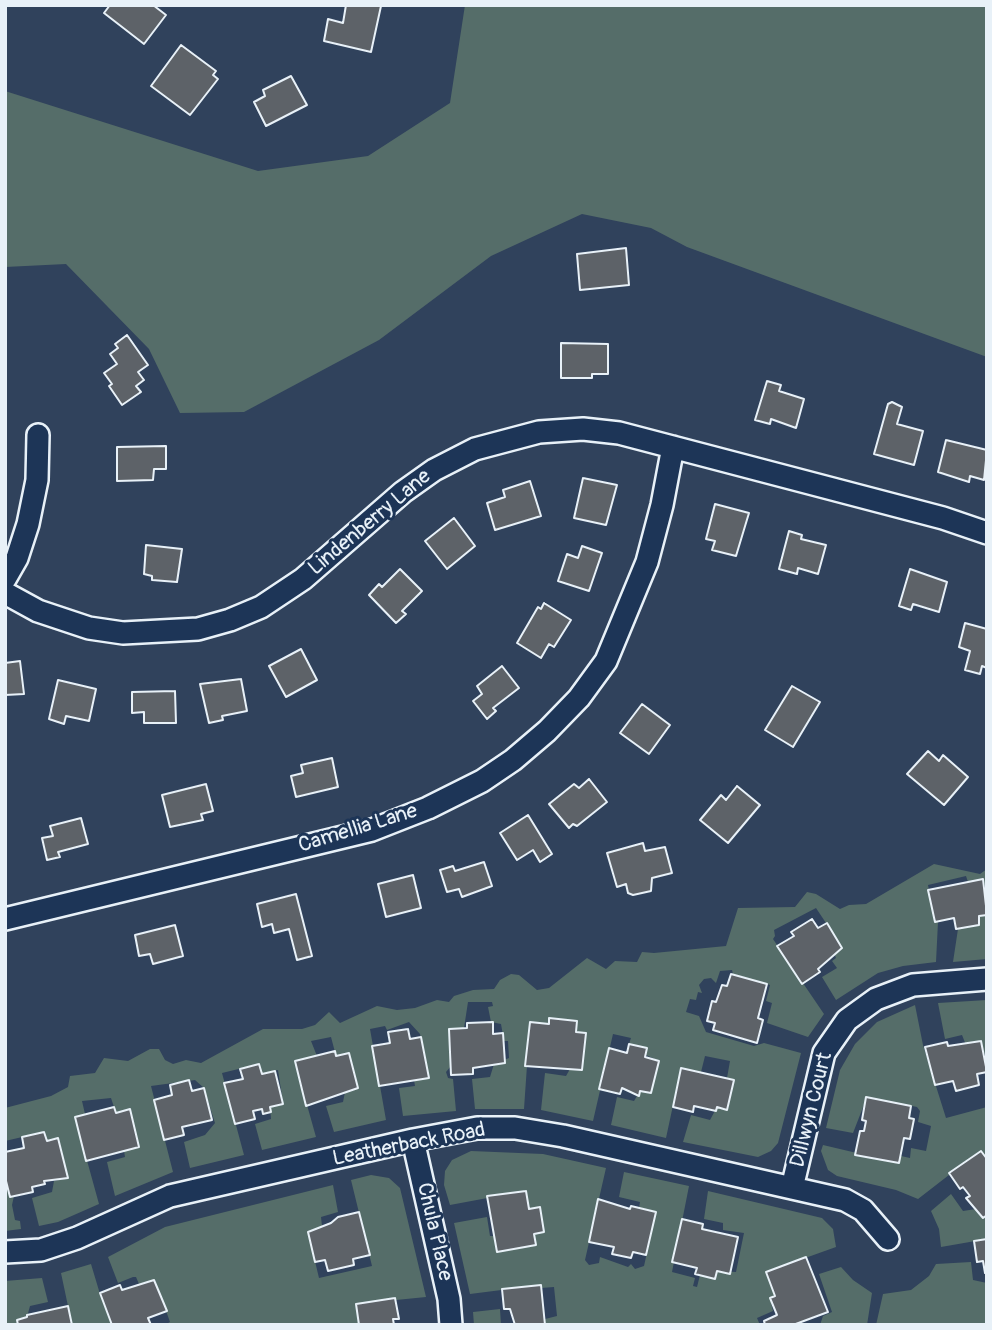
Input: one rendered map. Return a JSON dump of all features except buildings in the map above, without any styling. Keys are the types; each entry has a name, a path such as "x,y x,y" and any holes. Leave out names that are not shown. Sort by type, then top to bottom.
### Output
{"street":[{"name":"Lindenberry Lane","path":"5,593 38,611 89,628 135,633 198,629 230,620 261,607 341,548 403,492 434,470 475,449 539,432 583,429 619,433 943,518 987,533"},
{"path":"5,579 17,558 28,524 37,480 38,435"},
{"name":"Camellia Lane","path":"5,919 372,830 428,808 482,780 513,760 555,723 606,661 647,562 663,505 673,447"},
{"name":"Dillwyn Court","path":"792,1188 824,1053 847,1020 876,999 913,985 987,979"},
{"name":"Leatherback Road","path":"5,1252 41,1250 77,1238 170,1196 413,1140 477,1128 515,1128 563,1136 845,1200 863,1210 888,1239"},
{"name":"Chula Place","path":"413,1140 449,1298 451,1325"}],"green space":[{"path":"465,5 987,5 987,357 687,247 651,228 582,214 491,256 379,340 244,412 180,413 149,349 66,264 5,267 5,91 258,171 368,156 450,103"},
{"path":"934,864 980,874 987,869 987,896 983,879 968,882 966,876 928,885 935,922 938,922 936,962 903,966 878,973 836,1000 822,977 837,968 832,961 836,958 834,953 842,947 816,908 774,930 773,939 824,1014 808,1037 767,1023 772,1003 766,1001 770,985 733,974 732,970 720,971 716,983 711,978 704,979 699,985 702,993 698,992 696,1000 690,999 686,1012 699,1016 706,1032 754,1046 764,1043 801,1053 778,1143 771,1151 758,1157 683,1142 691,1115 710,1120 717,1107 728,1109 734,1080 727,1078 730,1061 705,1056 701,1072 681,1068 666,1138 611,1125 617,1097 634,1101 640,1091 651,1093 659,1061 646,1055 647,1048 629,1044 631,1038 613,1034 593,1121 541,1110 545,1073 566,1076 570,1069 582,1070 586,1034 576,1032 576,1021 550,1018 549,1024 530,1022 524,1109 475,1109 472,1079 490,1077 494,1064 509,1058 508,1041 504,1041 501,1024 491,1022 488,1007 493,1006 492,1002 468,1002 464,1028 449,1029 451,1066 446,1072 448,1078 453,1079 456,1111 403,1116 399,1088 415,1086 414,1080 428,1077 420,1034 409,1022 387,1030 385,1026 370,1029 386,1120 334,1132 326,1106 343,1102 345,1092 358,1088 349,1054 336,1056 331,1037 311,1041 317,1056 307,1105 316,1137 262,1150 255,1124 271,1119 270,1107 283,1103 278,1070 262,1074 259,1064 222,1073 244,1155 190,1168 184,1142 205,1135 215,1123 204,1088 195,1080 151,1086 173,1172 115,1196 107,1162 125,1157 124,1151 139,1147 130,1109 116,1113 111,1098 82,1101 85,1114 75,1117 99,1204 58,1222 39,1226 32,1198 52,1192 54,1181 68,1178 59,1139 47,1141 44,1132 5,1141 5,1108 51,1096 68,1087 70,1076 95,1073 104,1058 128,1061 150,1049 159,1049 165,1060 173,1064 186,1060 201,1063 263,1029 302,1029 315,1025 329,1012 340,1023 377,1006 397,1010 415,1008 437,1000 449,1002 454,996 473,990 494,989 500,980 511,974 519,975 537,990 549,988 587,958 606,969 615,961 637,962 642,952 726,946 738,908 795,907 807,892 816,894 840,909 849,905 866,904"},
{"path":"987,915 987,959 953,962 958,929 979,925 979,916"},
{"path":"987,1000 987,1063 981,1041 966,1045 962,1035 945,1039 938,1003"},
{"path":"915,1005 923,1045 946,1118 987,1107 987,1159 980,1151 918,1199 896,1190 837,1176 828,1170 821,1151 823,1145 899,1163 901,1156 910,1158 911,1148 926,1151 931,1126 918,1122 920,1111 917,1107 867,1097 853,1133 826,1128 840,1070 855,1044 877,1022"},
{"path":"471,1151 543,1154 606,1168 585,1260 589,1265 599,1263 600,1257 628,1267 631,1264 635,1269 644,1266 656,1212 639,1208 640,1202 619,1197 624,1172 689,1186 672,1272 695,1278 693,1286 697,1287 700,1275 715,1278 717,1271 736,1272 744,1233 723,1230 723,1223 704,1219 708,1191 822,1218 833,1229 836,1247 766,1272 775,1296 770,1298 773,1311 757,1318 760,1325 545,1325 545,1319 557,1316 554,1287 541,1288 541,1285 470,1294 454,1223 487,1217 490,1236 494,1236 498,1252 536,1245 534,1234 544,1232 529,1209 525,1191 450,1205 444,1185 445,1171 452,1160"},
{"path":"371,1175 389,1178 400,1188 426,1297 356,1304 359,1324 164,1325 170,1322 155,1280 139,1284 136,1277 133,1277 118,1283 108,1257 165,1227 333,1185 338,1212 321,1217 322,1226 308,1232 319,1278 372,1266 351,1180"},
{"path":"5,1177 10,1197 14,1196 12,1205 15,1220 20,1221 21,1229 5,1231"},
{"path":"951,1194 963,1211 976,1209 983,1218 987,1215 987,1239 941,1247 939,1229 931,1211"},
{"path":"971,1262 973,1280 987,1283 987,1325 876,1325 883,1294 911,1290 929,1276 936,1264"},
{"path":"91,1264 112,1325 72,1325 61,1273"},
{"path":"841,1267 853,1280 872,1293 867,1325 820,1325 823,1316 832,1312 819,1274"},
{"path":"42,1278 48,1302 30,1306 27,1317 17,1320 18,1325 5,1325 5,1281"},
{"path":"500,1309 501,1325 474,1325 473,1312"}]}
